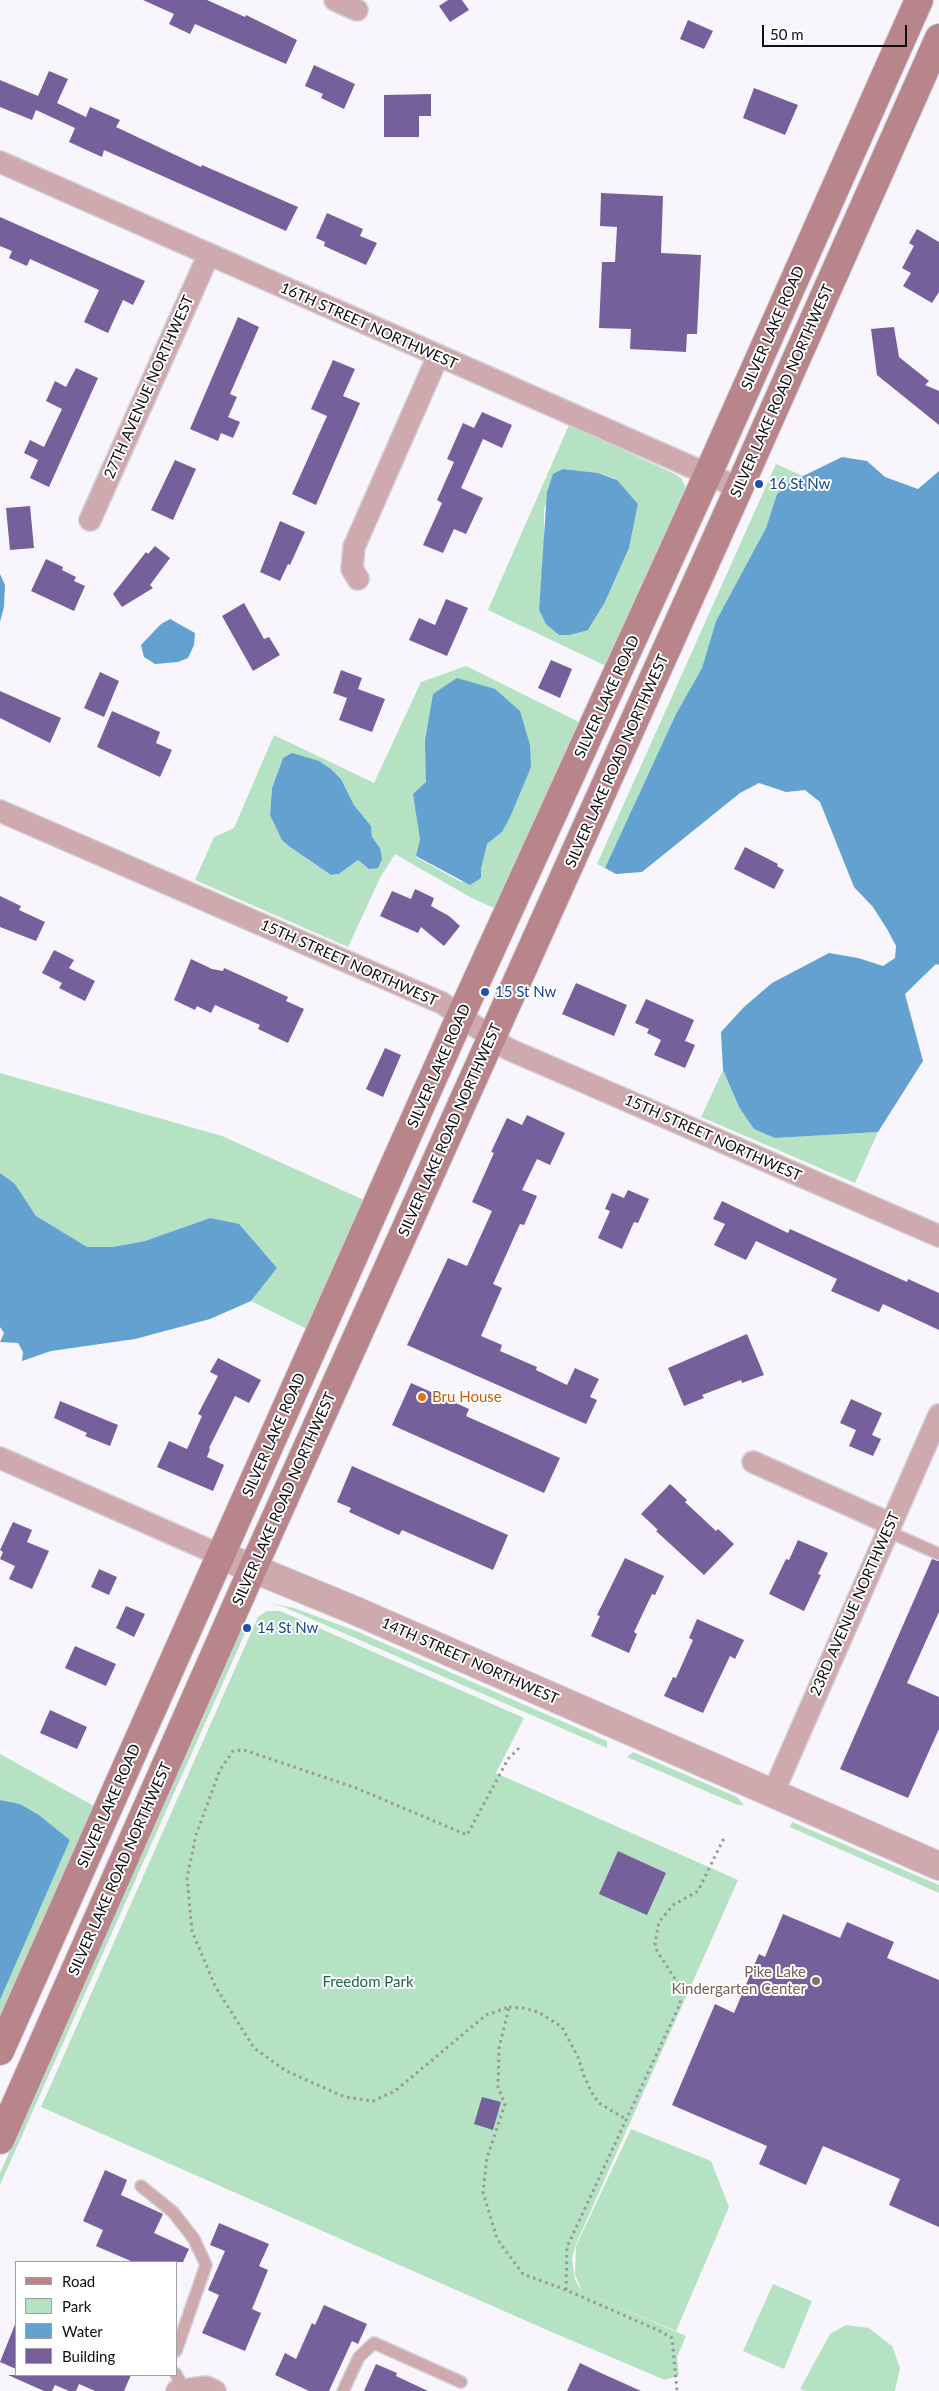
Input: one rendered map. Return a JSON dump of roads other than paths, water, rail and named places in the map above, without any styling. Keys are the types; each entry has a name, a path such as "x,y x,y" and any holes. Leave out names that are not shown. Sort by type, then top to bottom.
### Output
{"main road":[{"name":"SILVER LAKE ROAD","path":"0,2051 220,1554 708,474 919,0"},
{"name":"SILVER LAKE ROAD NORTHWEST","path":"0,2140 253,1568 739,488 939,38"}],"street":[{"path":"335,0 357,10"},
{"name":"16TH STREET NORTHWEST","path":"0,162 739,488"},
{"name":"27TH AVENUE NORTHWEST","path":"90,520 209,254"},
{"path":"358,579 352,569 354,546 438,356"},
{"name":"15TH STREET NORTHWEST","path":"0,811 433,1000 462,1015 491,1038 536,1061 939,1236"},
{"name":"23RD AVENUE NORTHWEST","path":"772,1793 939,1415"},
{"name":"14TH STREET NORTHWEST","path":"0,1458 356,1611 939,1866"},
{"path":"753,1462 889,1528"},
{"path":"179,2384 206,2386 215,2391"}],"lane":[{"path":"889,1528 939,1554"},
{"path":"141,2186 173,2212 194,2239 206,2265 178,2344"},
{"path":"343,2391 359,2357 374,2343 461,2382"}],"water":[{"path":"842,457 867,461 885,477 918,489 939,471 939,965 936,964 905,994 923,1061 878,1132 775,1138 754,1129 739,1107 723,1070 721,1032 744,1007 772,983 829,953 858,958 883,966 895,958 896,946 887,929 873,907 854,887 820,802 805,790 786,792 759,783 740,793 642,872 616,874 605,868 676,714 702,668 716,621 766,528 777,494 791,482"},
{"path":"563,469 598,473 617,480 638,504 629,548 605,602 588,630 570,635 559,635 546,624 539,610 547,492 553,474"},
{"path":"0,574 5,585 4,607 0,622"},
{"path":"170,619 195,633 194,645 188,658 178,662 155,664 144,657 141,645 161,624"},
{"path":"457,678 495,689 520,711 530,745 531,767 511,815 502,832 487,844 481,869 481,878 470,885 416,856 420,839 413,794 426,782 425,741 433,694"},
{"path":"292,753 319,761 341,779 354,805 371,826 372,837 380,848 382,859 378,868 369,869 358,860 339,874 331,875 282,840 270,815 272,788 283,758"},
{"path":"0,1173 15,1184 36,1216 87,1247 113,1247 145,1241 210,1218 239,1224 277,1268 251,1301 210,1319 135,1339 51,1351 22,1361 23,1352 18,1343 0,1342 4,1333 0,1327"},
{"path":"0,1800 20,1804 39,1815 70,1840 0,2000"}],"place":[{"name":"16 St Nw","path":"759,484"},
{"name":"15 St Nw","path":"485,992"},
{"name":"Bru House","path":"422,1397"},
{"name":"14 St Nw","path":"247,1628"},
{"name":"Pike Lake Kindergarten Center","path":"816,1981"}],"park label":[{"name":"Freedom Park","path":"368,1982"}]}
